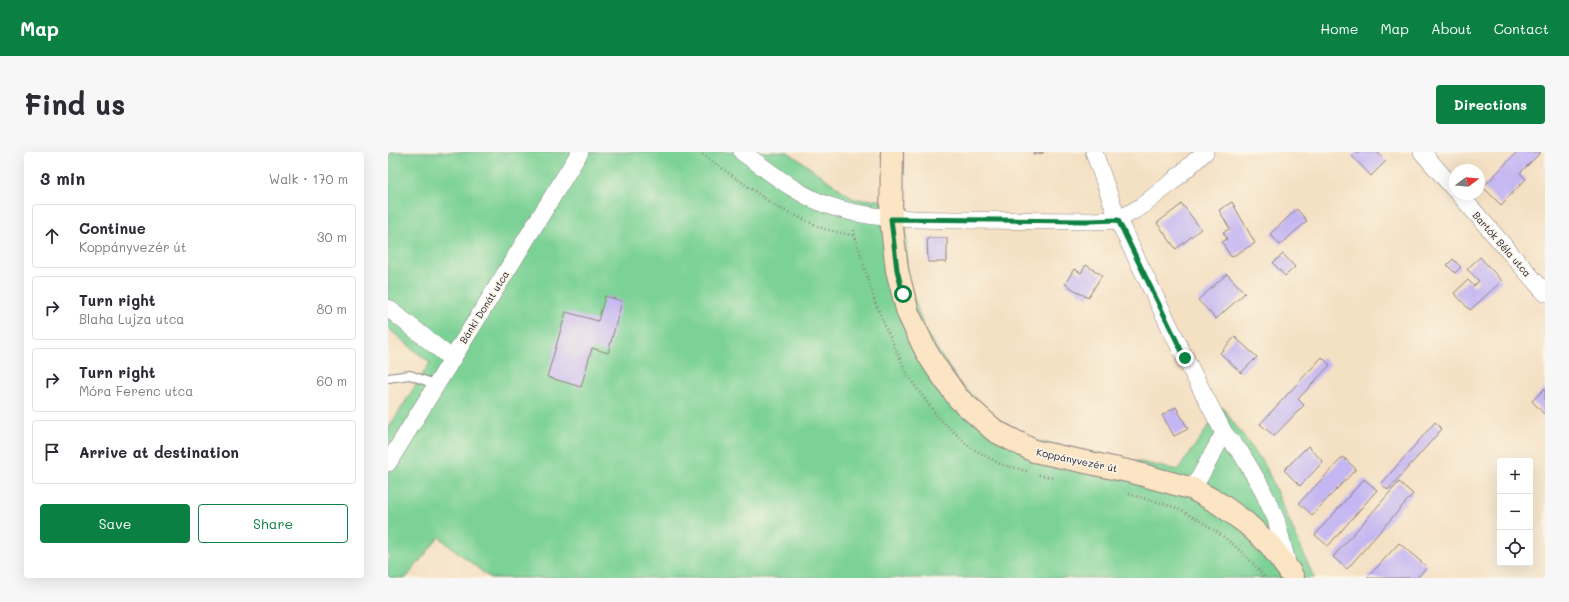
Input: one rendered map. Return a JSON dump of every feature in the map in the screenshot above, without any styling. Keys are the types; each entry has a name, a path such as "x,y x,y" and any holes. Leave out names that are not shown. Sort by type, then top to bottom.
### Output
{"street":[{"name":"Bánki Donát utca","path":"388,463 580,152"},
{"path":"742,152 780,180 805,195 826,205 853,213 891,219 1089,221 1118,220 1142,206 1172,182 1205,152"},
{"name":"Koppányvezér út","path":"892,152 891,219 897,270 908,313 916,332 936,367 958,398 995,431 1034,451 1132,472 1193,489 1220,504 1246,523 1270,545 1291,575"},
{"path":"1094,152 1118,220 1185,358 1224,433 1241,453 1270,505 1276,519 1291,575"},
{"path":"1422,152 1449,183"},
{"name":"Bartók Béla utca","path":"1464,200 1545,294"},
{"path":"388,308 452,359"},
{"path":"1193,489 1224,433"}],"lane":[{"path":"388,378 410,375 437,385"}],"path":[{"path":"699,152 777,207 824,229 855,236"},
{"path":"853,213 855,236 875,302"}],"green space":[{"path":"388,152 788,152 854,199 907,201 906,275 925,331 960,384 999,420 1037,441 1178,470 1222,407 1265,465 1314,578 490,578 439,537 406,578 388,578 388,429 430,363 388,328"}],"building":[{"path":"1033,152 1043,152 1043,153 1034,155"},
{"path":"1356,152 1377,152 1386,161 1371,176 1352,156"},
{"path":"1517,152 1541,152 1520,173 1526,179 1501,205 1485,189 1485,185"},
{"path":"1232,202 1255,243 1231,257 1222,242 1227,239 1223,232 1230,229 1219,210"},
{"path":"1182,204 1201,229 1176,249 1157,223"},
{"path":"1297,209 1307,221 1280,245 1270,234"},
{"path":"927,238 947,238 947,262 928,262"},
{"path":"1283,254 1295,267 1285,276 1273,263"},
{"path":"1480,257 1502,281 1470,310 1454,293 1468,280 1474,286 1479,281 1467,269"},
{"path":"1453,259 1461,267 1455,273 1447,265"},
{"path":"1086,265 1102,275 1088,298 1065,284 1074,269 1081,273"},
{"path":"1227,274 1245,293 1216,319 1198,300"},
{"path":"605,296 622,301 608,353 592,348 581,387 547,377 566,312 598,321"},
{"path":"1235,337 1257,357 1241,373 1220,353"},
{"path":"1322,357 1330,365 1298,399 1304,405 1274,436 1260,424"},
{"path":"1545,388 1545,413 1544,414 1532,401"},
{"path":"1176,407 1188,429 1174,436 1162,415"},
{"path":"1435,422 1442,429 1388,490 1381,484"},
{"path":"1308,446 1323,462 1300,486 1284,470"},
{"path":"1343,457 1356,469 1312,515 1299,503"},
{"path":"1364,479 1377,490 1328,546 1315,535"},
{"path":"1399,482 1413,494 1347,569 1333,557"},
{"path":"1399,543 1427,567 1417,578 1367,578"}],"route":[{"path":"903,294 897,270 891,219 1118,220 1185,358"}]}
